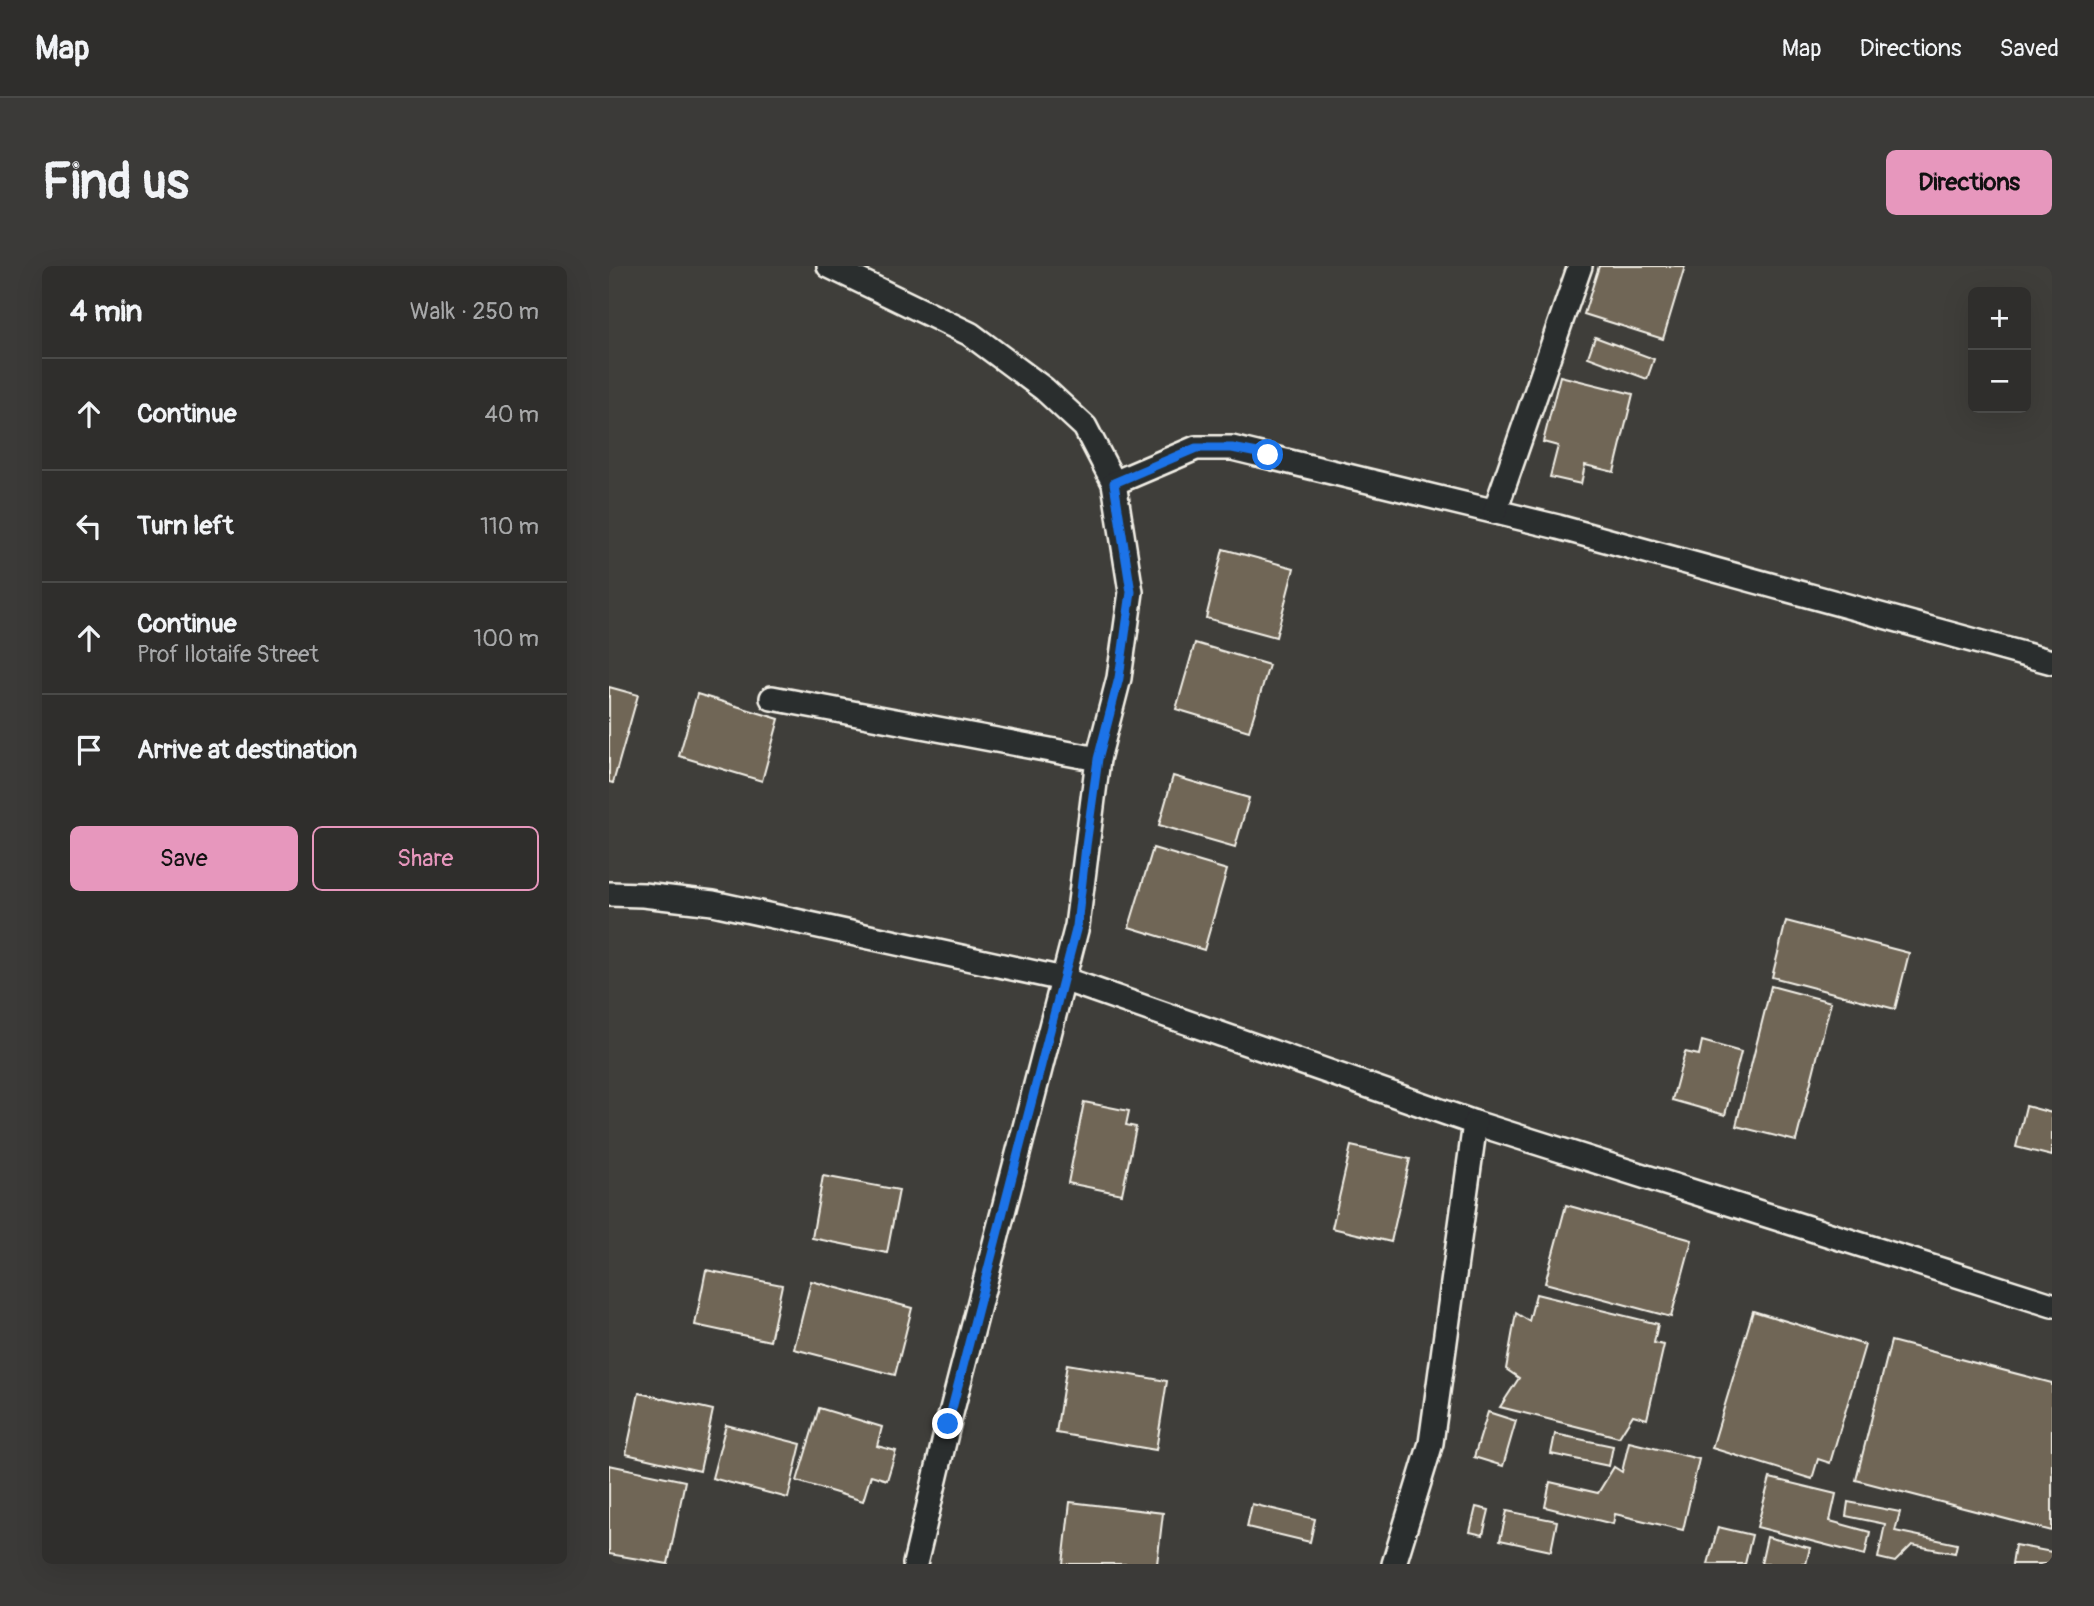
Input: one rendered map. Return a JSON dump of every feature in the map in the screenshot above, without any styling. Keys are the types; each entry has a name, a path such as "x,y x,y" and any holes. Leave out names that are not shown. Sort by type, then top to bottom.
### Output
{"street":[{"path":"829,266 969,334 1044,389 1085,428 1114,483 1131,592 1119,678 1098,759 1077,926 948,1424 915,1564"},
{"path":"1495,511 1580,266"},
{"path":"1114,483 1196,448 1232,448 1495,511 2052,662"},
{"path":"772,698 1098,759"},
{"path":"609,894 713,903 1063,979 1475,1123 2052,1305"},
{"path":"1394,1564 1431,1443 1475,1123"}],"building":[{"path":"1599,266 1685,266 1663,339 1584,314"},
{"path":"1595,337 1654,359 1647,379 1588,357"},
{"path":"1560,376 1633,394 1614,472 1585,465 1581,484 1550,477 1558,446 1543,442"},
{"path":"1223,549 1294,568 1276,637 1206,618"},
{"path":"1195,643 1269,665 1249,731 1176,709"},
{"path":"609,687 638,695 613,783 609,782"},
{"path":"697,694 779,719 762,781 679,756"},
{"path":"1173,776 1249,798 1235,847 1159,825"},
{"path":"1153,848 1227,870 1204,950 1129,927"},
{"path":"1786,921 1909,953 1895,1009 1772,977"},
{"path":"1771,986 1831,1002 1796,1141 1736,1126"},
{"path":"1702,1041 1741,1052 1725,1115 1672,1100 1685,1052 1699,1055"},
{"path":"1084,1102 1129,1111 1126,1125 1136,1127 1122,1194 1068,1183"},
{"path":"2026,1106 2052,1113 2052,1156 2016,1147"},
{"path":"1351,1146 1410,1159 1391,1242 1332,1228"},
{"path":"823,1176 899,1190 887,1253 812,1238"},
{"path":"1566,1205 1692,1240 1671,1317 1545,1283"},
{"path":"706,1270 782,1285 770,1341 695,1325"},
{"path":"811,1281 912,1308 895,1375 794,1349"},
{"path":"1536,1294 1658,1324 1654,1343 1664,1345 1647,1419 1633,1415 1619,1437 1500,1407 1519,1378 1506,1369 1516,1313 1529,1321"},
{"path":"1753,1311 1865,1345 1830,1463 1818,1459 1812,1479 1712,1448"},
{"path":"1891,1341 2052,1383 2052,1531 1856,1480"},
{"path":"1067,1364 1167,1381 1156,1450 1056,1433"},
{"path":"639,1393 713,1410 700,1471 626,1454"},
{"path":"819,1408 882,1427 877,1446 896,1451 887,1480 871,1475 863,1501 797,1481"},
{"path":"1488,1412 1516,1421 1503,1466 1474,1457"},
{"path":"726,1425 801,1444 788,1498 712,1478"},
{"path":"1555,1434 1613,1446 1609,1466 1551,1454"},
{"path":"1629,1442 1699,1459 1683,1530 1615,1514 1613,1524 1545,1507 1550,1482 1598,1493 1614,1467 1622,1472"},
{"path":"609,1465 685,1481 668,1564 609,1554"},
{"path":"1770,1478 1836,1494 1830,1521 1870,1532 1865,1555 1757,1527"},
{"path":"1070,1502 1163,1513 1157,1564 1063,1564"},
{"path":"1848,1502 1900,1512 1895,1531 1957,1544 1955,1553 1912,1545 1895,1562 1878,1558 1885,1524 1846,1516"},
{"path":"1252,1504 1315,1519 1310,1542 1247,1527"},
{"path":"1476,1507 1489,1510 1483,1535 1470,1532"},
{"path":"1507,1511 1557,1521 1551,1551 1500,1540"},
{"path":"1718,1527 1752,1535 1745,1564 1708,1564"},
{"path":"1767,1537 1810,1548 1806,1564 1761,1564"},
{"path":"2015,1545 2052,1552 2052,1564 2012,1564"}],"route":[{"path":"948,1424 1077,926 1098,759 1119,678 1131,592 1114,483 1196,448 1232,448 1268,455"}]}
